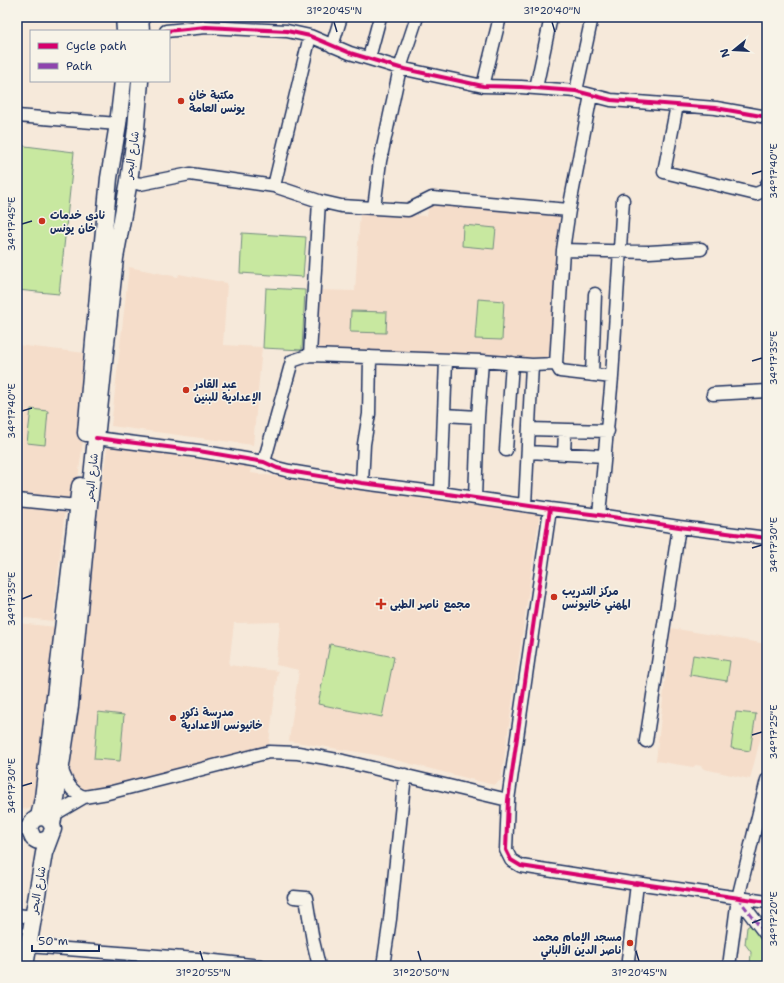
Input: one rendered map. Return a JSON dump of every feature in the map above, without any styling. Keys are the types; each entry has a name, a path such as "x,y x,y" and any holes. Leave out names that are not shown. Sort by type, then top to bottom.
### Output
{"main road":[{"path":"124,17 125,30"},
{"path":"140,17 141,30"},
{"name":"شارع البحر","path":"25,966 22,947 25,916 44,853 39,827 86,433 109,178 123,82"},
{"name":"شارع البحر","path":"39,827 61,768 70,706 79,603 115,258 129,181 136,129 140,82"},
{"path":"109,178 129,181"}],"street":[{"path":"332,46 341,17"},
{"path":"369,58 380,17"},
{"path":"374,208 380,161 400,68 417,17"},
{"path":"483,86 500,17"},
{"path":"536,88 551,17"},
{"path":"576,91 592,17"},
{"path":"170,31 206,27 287,31 310,36 332,46 400,68 483,86 576,91 611,100 716,108 767,117"},
{"path":"274,186 310,36"},
{"path":"591,95 569,210 563,250 556,364 560,371 612,377"},
{"path":"678,105 664,172 756,194 765,190 767,184"},
{"path":"17,116 118,124"},
{"path":"129,181 140,184 190,174 274,186 319,201 341,206 408,210 432,198 569,210"},
{"path":"599,515 608,431 623,200"},
{"path":"310,355 319,201"},
{"path":"563,250 620,252 700,249"},
{"path":"592,375 595,294"},
{"path":"264,462 292,361 310,355 532,365 556,364"},
{"path":"362,483 364,444 369,414 370,357"},
{"path":"441,493 446,360"},
{"path":"475,498 482,362"},
{"path":"506,450 512,363"},
{"path":"525,505 532,365"},
{"path":"713,394 767,391"},
{"path":"444,415 478,417"},
{"path":"529,428 608,431"},
{"path":"564,454 565,430"},
{"path":"96,438 199,451 264,462 277,468 289,471 362,483 767,538"},
{"path":"528,452 605,456"},
{"path":"17,500 77,506"},
{"path":"550,509 508,800 506,850 511,860 521,866 767,902"},
{"path":"646,741 679,527"},
{"path":"39,827 84,797 108,793 269,752 310,755 405,775 508,800"},
{"path":"61,768 73,791 84,797"},
{"path":"383,966 390,919 405,775"},
{"path":"728,966 738,898 767,780"},
{"path":"630,966 628,960 637,884"},
{"path":"294,897 306,898 319,966"},
{"path":"738,898 767,936"},
{"path":"22,947 197,959 260,966"}],"shaded area":[{"path":"429,203 561,210 550,358 431,357 312,351 316,290 355,291 360,212 427,216"},
{"name":"عبد القادر الإعدادية للبنين","path":"129,267 178,277 179,274 227,283 223,345 262,347 253,445 111,426"},
{"path":"17,345 94,354 75,503 17,496"},
{"name":"مجمع ناصر الطبى","path":"109,435 253,453 251,473 540,512 501,780 494,785 376,755 289,741 299,670 276,665 280,622 234,623 229,665 278,671 268,750 99,791 67,795 89,567"},
{"path":"17,501 65,508 53,621 17,617"},
{"path":"17,623 56,627 36,806 28,809 17,808"},
{"path":"671,628 767,644 767,713 750,779 704,769 701,766 696,765 693,767 656,761"}],"green space":[{"name":"نادى خدمات خان يونس","path":"17,145 74,152 59,294 17,290"},
{"path":"463,225 496,228 494,249 462,246"},
{"path":"242,233 306,237 303,277 240,273"},
{"path":"266,288 305,290 302,350 263,348"},
{"path":"478,299 504,301 502,340 475,339"},
{"path":"351,311 387,312 386,333 350,332"},
{"path":"31,409 48,411 45,445 27,443"},
{"path":"330,644 394,657 382,717 318,704"},
{"path":"693,655 730,661 727,681 690,675"},
{"path":"98,712 124,715 120,761 94,759"},
{"path":"736,712 756,714 750,751 731,748"},
{"path":"764,916 767,916 767,966 750,966 751,952 745,944 747,927"}],"marked path":[{"path":"738,898 767,936"}],"cycle path":[{"path":"170,31 206,27 287,31 310,36 350,53 400,68 483,86 576,91 611,100 716,108 767,117"},
{"path":"96,438 199,451 264,462 277,468 289,471 362,483 767,538"},
{"path":"550,509 508,800 506,850 511,860 521,866 767,902"}],"place":[{"name":"مكتبة خان يونس العامة","path":"181,101"},
{"name":"نادى خدمات خان يونس","path":"42,221"},
{"name":"عبد القادر الإعدادية للبنين","path":"186,390"},
{"name":"مركز التدريب المهني خانيونس","path":"554,597"},
{"name":"مجمع ناصر الطبى","path":"381,604"},
{"name":"مدرسة ذكور خانيونس الاعدادية","path":"173,718"},
{"name":"مسجد الإمام محمد ناصر الدين الألباني","path":"630,943"}]}
